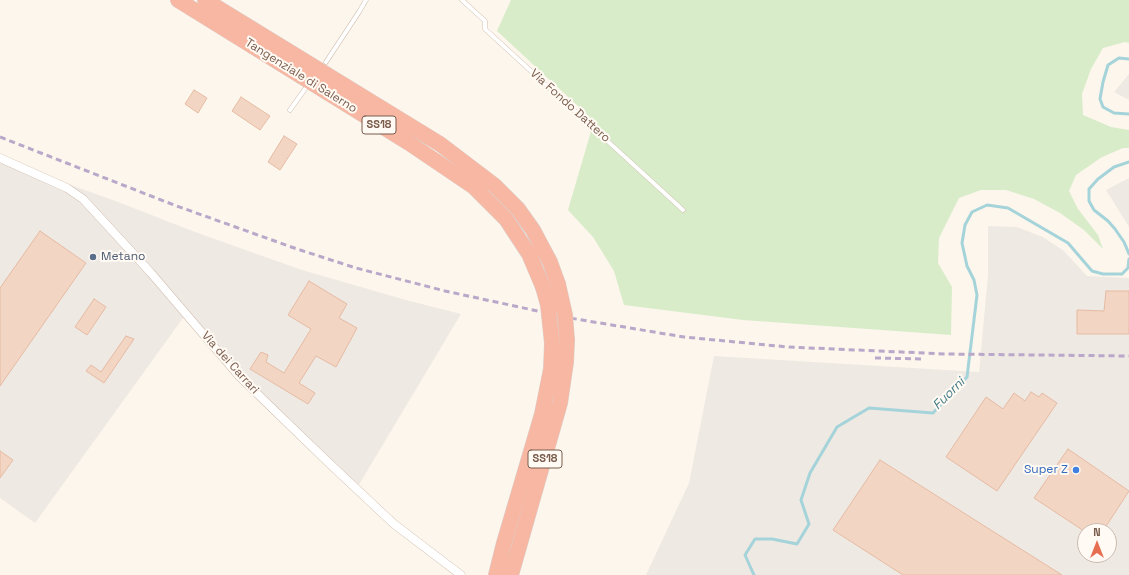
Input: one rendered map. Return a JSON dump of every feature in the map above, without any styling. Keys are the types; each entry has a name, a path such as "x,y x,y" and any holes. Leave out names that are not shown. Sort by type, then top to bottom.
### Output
{"highway":[{"name":"Tangenziale di Salerno","path":"178,0 414,146 474,187 506,218 551,286"},
{"name":"Tangenziale di Salerno","path":"205,0 440,144 494,185 518,209 533,230 550,262 551,286 548,305 566,362 560,403 511,575"},
{"name":"Tangenziale di Salerno","path":"496,575 542,414 551,370 560,342"}],"street":[{"name":"Via dei Carrari","path":"0,158 67,188 83,199 151,273 239,376 272,409 394,524 461,575"}],"lane":[{"path":"326,62 366,0"},
{"name":"Via Fondo Dattero","path":"462,0 485,21 485,29 683,210"},
{"path":"290,110 305,89"}],"shaded area":[{"path":"1129,74 1129,100 1114,92"},
{"path":"0,160 302,270 461,314 354,493 183,318 35,523 0,498"},
{"path":"1129,178 1129,227 1106,190"},
{"path":"988,226 1017,227 1043,237 1064,251 1087,276 1129,278 1129,575 646,575 689,483 714,356 979,372 988,275"}],"green space":[{"path":"511,0 1129,0 1129,43 1125,42 1103,48 1091,69 1082,94 1083,115 1111,127 1129,130 1129,148 1123,148 1102,157 1076,175 1069,191 1078,209 1098,235 1103,249 1084,230 1060,213 1034,199 1006,190 981,190 959,198 939,238 938,263 952,287 951,335 743,320 624,305 614,271 593,237 568,210 594,121 497,31"}],"building":[{"path":"194,90 207,98 198,113 185,104"},
{"path":"241,97 270,116 260,130 232,111"},
{"path":"284,136 297,144 280,170 268,162"},
{"path":"40,231 86,263 0,386 0,288"},
{"path":"309,281 347,304 339,318 357,328 336,367 316,356 299,383 315,393 308,404 250,369 261,352 268,355 266,362 284,373 311,329 288,315"},
{"path":"1106,291 1129,291 1129,334 1077,334 1077,310 1104,311"},
{"path":"94,299 106,307 87,335 75,327"},
{"path":"126,336 134,339 104,383 86,371 91,365 101,372"},
{"path":"1031,392 1039,397 1042,393 1057,403 997,491 946,457 986,397 1003,409 1014,393 1025,401"},
{"name":"Super Z","path":"1068,449 1129,491 1108,523 1077,523 1077,526 1034,498"},
{"path":"0,451 13,460 0,478"},
{"path":"880,460 1062,575 903,575 833,530"}],"waterway":[{"name":"Fuorni","path":"1129,59 1119,58 1108,65 1100,99 1103,107 1114,113 1129,114"},
{"name":"Fuorni","path":"1129,162 1114,167 1098,179 1089,189 1089,201 1094,210 1108,221 1115,229 1124,242 1129,254"},
{"name":"Fuorni","path":"754,575 745,555 755,539 772,539 797,544 809,524 801,500 810,473 837,427 869,408 933,413 967,377 977,295 974,280 967,266 962,243 965,225 972,212 987,205 1008,208 1068,243 1092,271 1103,274 1122,274 1128,268 1129,259"}],"railway":[{"path":"0,137 174,205 297,249 356,268 445,291 570,318 684,337 788,347 947,354 1129,356"},
{"path":"875,358 925,359"}],"place":[{"name":"Metano","path":"93,257"},
{"name":"Super Z","path":"1076,470"}]}
